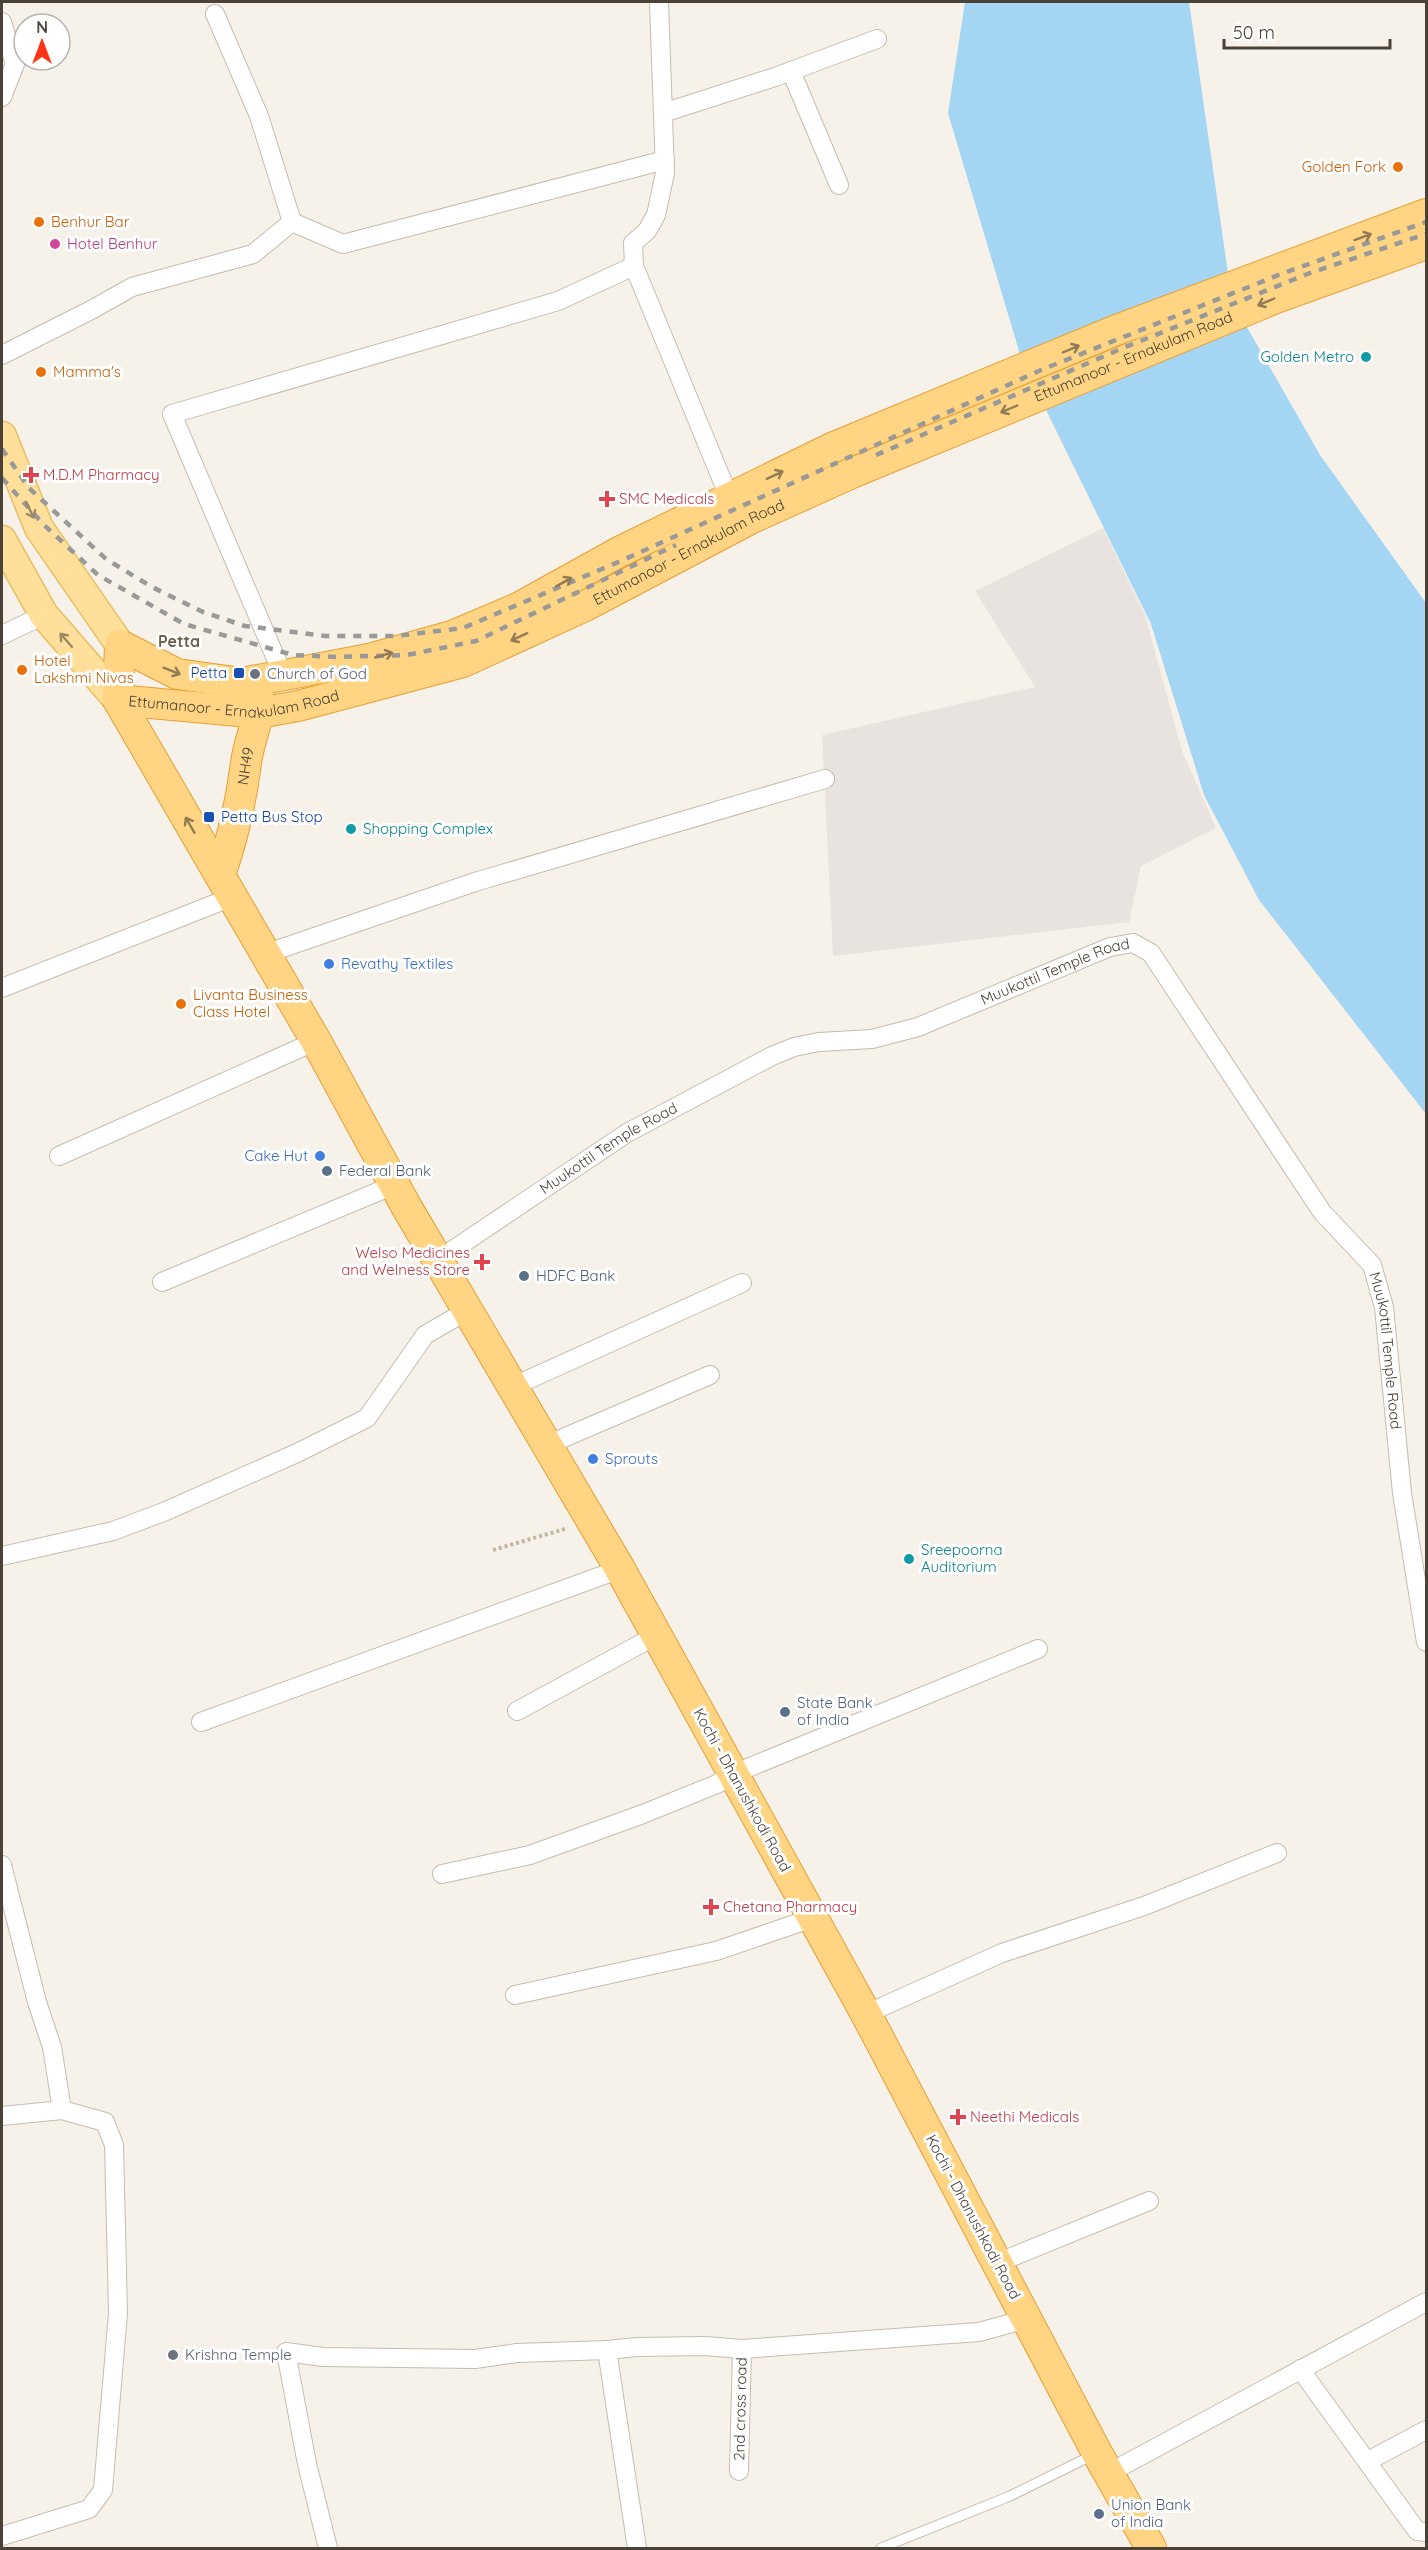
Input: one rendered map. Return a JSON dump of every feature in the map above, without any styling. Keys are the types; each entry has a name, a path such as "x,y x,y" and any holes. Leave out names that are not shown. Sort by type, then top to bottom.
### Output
{"highway":[{"path":"118,700 120,645 177,674 242,683 369,659 452,636 518,608 619,552 834,447 1114,331 1314,269 1426,214"},
{"name":"Ettumanoor - Ernakulam Road","path":"118,700 259,713 298,706 463,662 585,606 752,518 1314,269 1426,244"},
{"path":"834,447 852,473"},
{"name":"NH49","path":"227,874 245,783 246,762 270,678"},
{"name":"Kochi - Dhanushkodi Road","path":"118,700 227,874 265,954 316,1041 394,1185 657,1635 866,2014 1103,2463 1151,2548"}],"main road":[{"path":"2,436 39,528 120,645"},
{"name":"Ettumanoor - Ernakulam Road","path":"2,540 44,615 118,700"}],"street":[{"path":"659,2 665,173 656,215 648,231 633,243 634,266 729,497"},
{"path":"215,14 260,116 292,222 343,244 665,160"},
{"path":"2,22 15,64 2,97"},
{"path":"663,113 791,71 877,39"},
{"path":"791,71 838,185"},
{"path":"2,355 132,287 253,254 292,222"},
{"path":"270,678 172,414 558,301 634,266"},
{"path":"2,635 44,615"},
{"path":"265,954 475,882 825,779"},
{"path":"2,988 227,874"},
{"name":"Muukottil Temple Road","path":"438,1260 627,1133 772,1056 794,1047 819,1042 872,1039 918,1027 1066,963 1110,947 1133,943 1151,953 1322,1212 1372,1265 1384,1307 1402,1493 1426,1642"},
{"path":"59,1156 316,1041"},
{"path":"162,1282 394,1185"},
{"path":"512,1387 742,1283"},
{"path":"2,1556 113,1531 166,1511 297,1453 367,1418 425,1335 468,1310"},
{"path":"547,1445 710,1375"},
{"path":"201,1722 620,1569"},
{"path":"517,1711 657,1635"},
{"path":"442,1874 530,1855 644,1814 717,1784 733,1774 1038,1649"},
{"path":"866,2014 1002,1953 1144,1906 1277,1853"},
{"path":"2,1865 6,1897 52,2047 62,2110"},
{"path":"515,1995 716,1950 813,1918"},
{"path":"2,2116 62,2110 105,2122 114,2145 118,2313 103,2490 89,2509 2,2536"},
{"path":"997,2263 1149,2202"},
{"path":"1103,2463 1300,2369 1426,2302"},
{"path":"328,2548 307,2464 286,2352 323,2357 475,2359 517,2353 637,2347 705,2346 742,2349 979,2332 1027,2319"},
{"name":"2nd cross road","path":"739,2470 742,2349"},
{"path":"607,2350 637,2548"},
{"path":"1300,2369 1417,2531 1426,2532"},
{"path":"1368,2461 1426,2430"}],"lane":[{"path":"881,2548 1010,2496 1103,2463"}],"path":[{"path":"493,1550 592,1522"}],"shaded area":[{"path":"1103,528 1145,615 1182,751 1216,828 1141,866 1129,922 833,956 822,735 1035,687 975,591"}],"water":[{"path":"965,2 1189,2 1232,301 1320,455 1426,603 1426,1114 1259,900 1204,795 1151,624 1022,361 948,113"}],"railway":[{"path":"2,449 29,488 106,559 152,587 203,612 245,626 326,636 396,636 463,628 623,560 1041,370 1281,274 1426,222"},
{"path":"876,455 1123,348 1310,273 1426,234"},
{"path":"2,478 43,524 98,575 184,624 293,655 337,657 407,655 476,641 676,545"}],"place":[{"name":"Golden Fork","path":"1398,167"},
{"name":"Benhur Bar","path":"39,222"},
{"name":"Hotel Benhur","path":"55,244"},
{"name":"Golden Metro","path":"1366,357"},
{"name":"Mamma's","path":"41,372"},
{"name":"M.D.M Pharmacy","path":"31,475"},
{"name":"SMC Medicals","path":"607,499"},
{"name":"Hotel Lakshmi Nivas","path":"22,670"},
{"name":"Petta","path":"239,673"},
{"name":"Church of God","path":"255,674"},
{"name":"Petta Bus Stop","path":"209,817"},
{"name":"Shopping Complex","path":"351,829"},
{"name":"Revathy Textiles","path":"329,964"},
{"name":"Livanta Business Class Hotel","path":"181,1004"},
{"name":"Cake Hut","path":"320,1156"},
{"name":"Federal Bank","path":"327,1171"},
{"name":"Welso Medicines and Welness Store","path":"482,1262"},
{"name":"HDFC Bank","path":"524,1276"},
{"name":"Sprouts","path":"593,1459"},
{"name":"Sreepoorna Auditorium","path":"909,1559"},
{"name":"State Bank of India","path":"785,1712"},
{"name":"Chetana Pharmacy","path":"711,1907"},
{"name":"Neethi Medicals","path":"958,2117"},
{"name":"Krishna Temple","path":"173,2355"},
{"name":"Union Bank of India","path":"1099,2514"}],"district":[{"name":"Petta","path":"179,641"}]}
